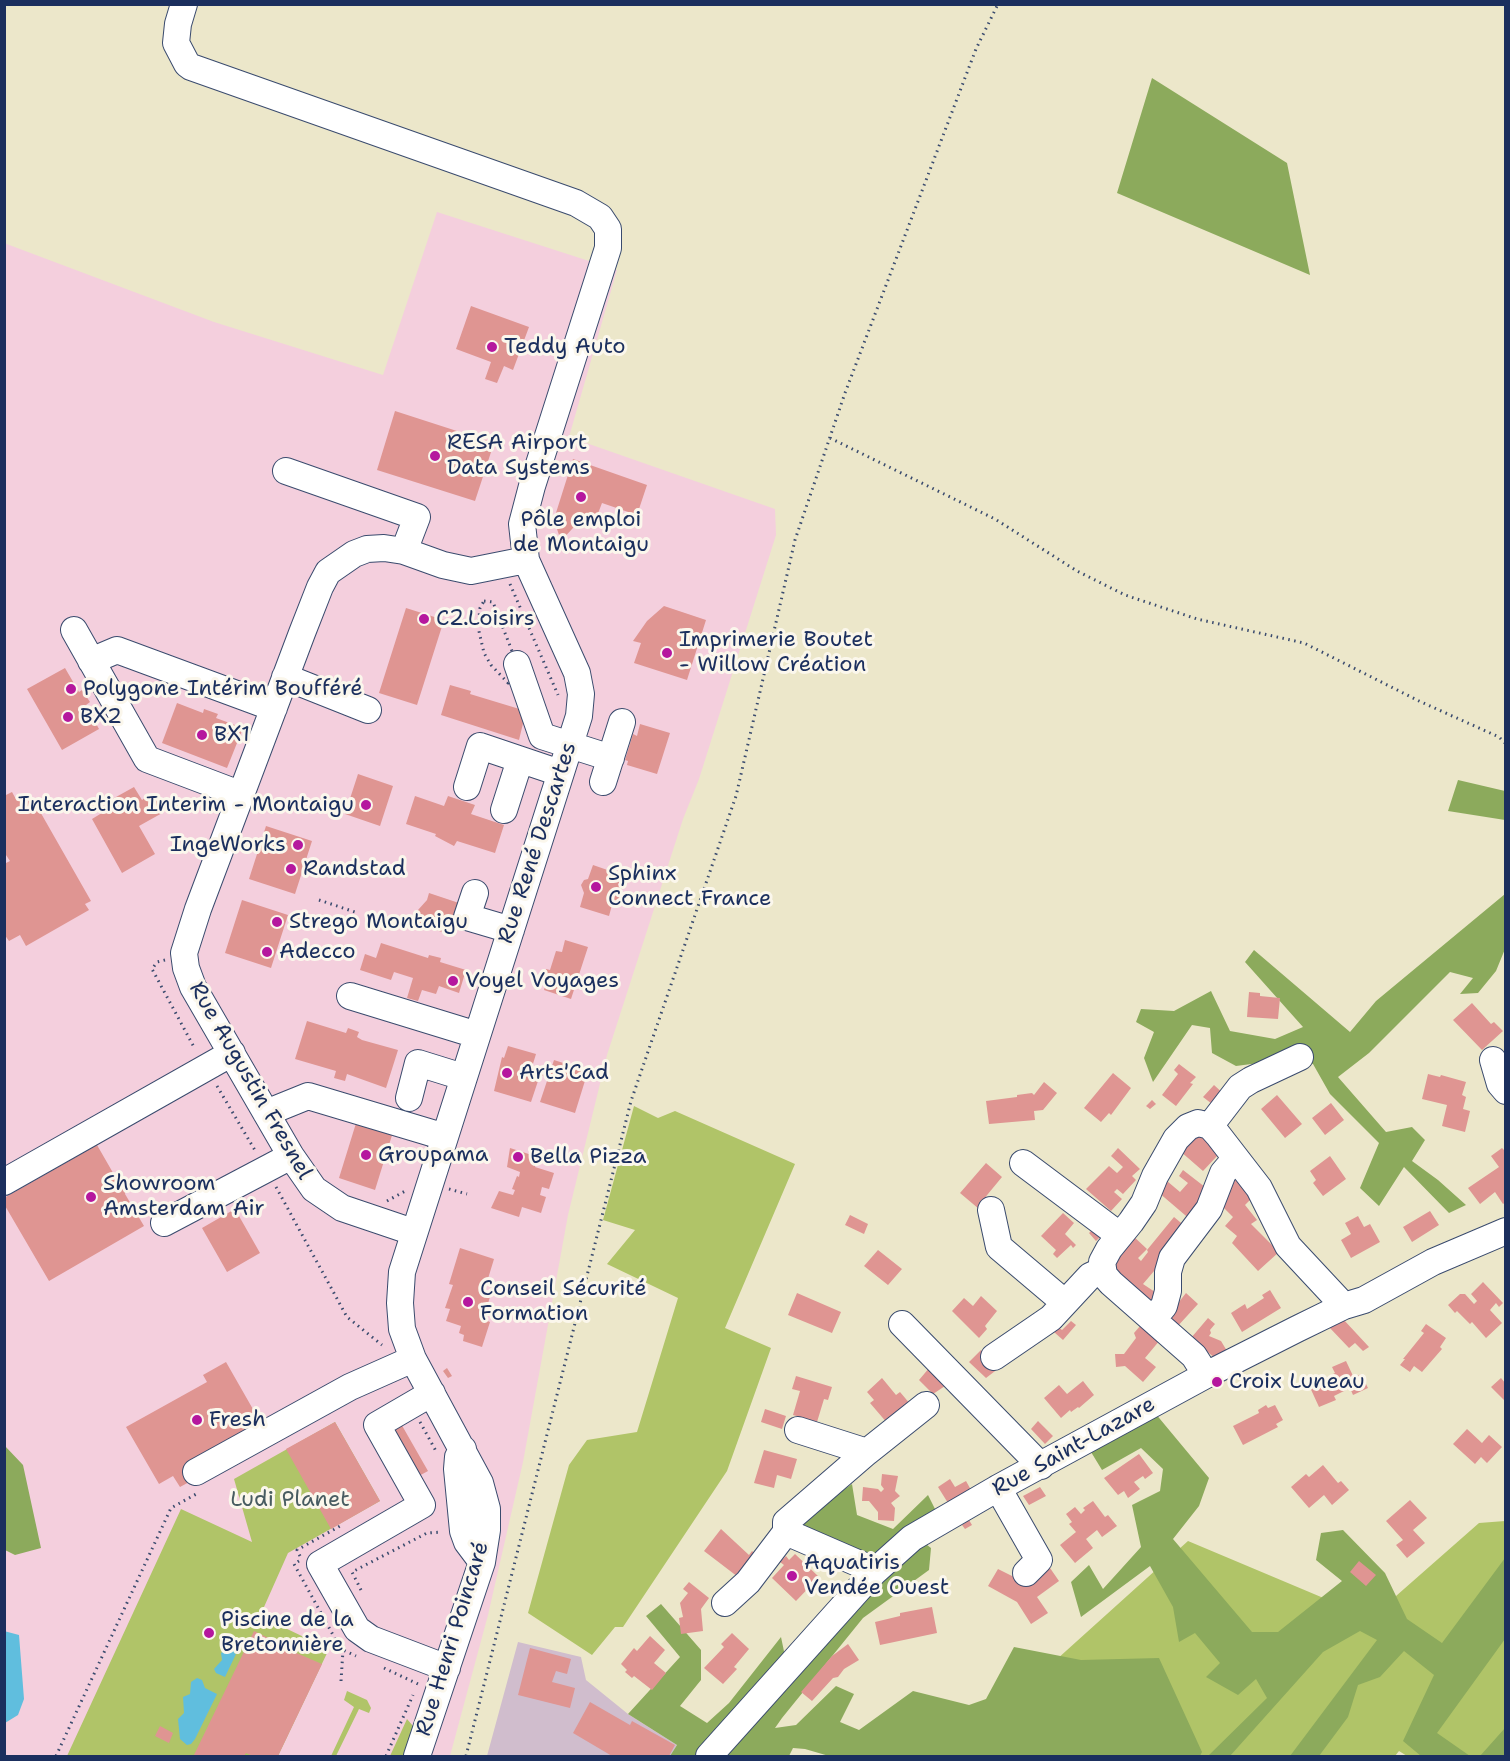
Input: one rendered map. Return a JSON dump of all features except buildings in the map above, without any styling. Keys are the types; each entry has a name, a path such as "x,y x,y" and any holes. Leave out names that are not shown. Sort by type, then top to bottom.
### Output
{"street":[{"name":"Rue René Descartes","path":"184,4 178,24 176,43 187,64 191,67 576,203 600,217 608,229 608,248 525,507 514,563 577,673 581,694 579,716 413,1232"},
{"path":"286,471 417,517 404,551"},
{"name":"Rue Augustin Fresnel","path":"413,1232 342,1208 314,1189 291,1156 193,987 186,968 184,953 198,909 285,677 328,572 341,561 367,549 384,548 404,551 443,565 471,571 514,563"},
{"path":"74,630 147,759 242,795"},
{"path":"91,661 117,650 274,708"},
{"path":"518,664 542,736 611,758"},
{"path":"285,677 368,710"},
{"path":"603,782 622,722"},
{"path":"467,787 480,746 560,773"},
{"path":"504,810 520,760"},
{"path":"475,893 467,917 511,930"},
{"path":"350,996 477,1035"},
{"path":"4,1182 232,1053"},
{"path":"1210,1126 1240,1087 1299,1057"},
{"path":"1493,1060 1500,1084 1506,1091"},
{"path":"409,1098 418,1063 464,1077"},
{"path":"266,1113 308,1096 445,1137"},
{"path":"1206,1375 1194,1356 1111,1283 1104,1275 1102,1262 1119,1235 1144,1203 1155,1176 1176,1139 1188,1127 1198,1123 1210,1126 1218,1135 1259,1188 1288,1246 1344,1306"},
{"path":"164,1224 291,1156"},
{"path":"1153,1319 1164,1306 1172,1258 1209,1209 1222,1173 1235,1159"},
{"path":"1023,1163 1119,1235"},
{"path":"991,1210 999,1247 1064,1302"},
{"name":"Rue Saint-Lazare","path":"709,1756 874,1572 912,1538 998,1488 1206,1375 1344,1306 1364,1300 1433,1263 1506,1231"},
{"path":"198,1482 395,1358 402,1329 400,1303 402,1272 413,1232"},
{"path":"994,1357 1051,1318 1090,1275 1103,1270"},
{"path":"902,1324 1041,1466"},
{"name":"Rue Henri Poincaré","path":"395,1358 451,1453 480,1483 487,1509 487,1530 482,1562 431,1671 417,1756"},
{"path":"421,1399 377,1425 423,1504 320,1564 357,1629 431,1671"},
{"path":"725,1603 748,1582 786,1532 786,1522 926,1405"},
{"path":"798,1430 867,1452"},
{"path":"998,1488 1039,1560 1026,1573"},
{"path":"786,1532 874,1572"}],"path":[{"path":"466,1756 631,1101 736,796 795,540 845,393 976,49 998,4"},
{"path":"830,438 995,519 1077,571 1125,595 1197,619 1304,643 1419,701 1499,737 1506,744"},
{"path":"514,563 558,695"},
{"path":"484,601 494,602 518,664 508,683 491,665 484,653 478,627 480,609 484,601"},
{"path":"319,900 358,912"},
{"path":"184,953 157,962 152,969 347,1317 395,1358"},
{"path":"375,1220 377,1207 410,1188 415,1179 467,1194"},
{"path":"382,1335 395,1358"},
{"path":"421,1399 451,1453"},
{"path":"56,1756 171,1508 198,1482"},
{"path":"362,1593 352,1572 427,1533 446,1532"},
{"path":"357,1629 338,1644 343,1650 365,1660"},
{"path":"341,1681 343,1650"},
{"path":"375,1664 431,1671 386,1756"}],"shaded area":[{"path":"437,212 617,270 569,437 775,509 776,535 699,779 683,819 607,1055 568,1215 523,1462 488,1615 450,1756 5,1756 5,1550 15,1555 23,1466 4,1446 4,243 214,322 383,375"},
{"path":"518,1642 581,1657 586,1680 628,1714 677,1745 670,1756 487,1756"}],"green space":[{"path":"1152,78 1287,163 1310,275 1117,193"},
{"path":"1458,780 1505,791 1505,820 1448,811"},
{"path":"1505,894 1505,949 1496,971 1478,993 1460,994 1473,978 1450,972 1369,1053 1338,1077 1386,1132 1412,1127 1425,1140 1412,1161 1466,1205 1449,1213 1404,1167 1379,1206 1360,1188 1379,1143 1330,1094 1313,1064 1290,1059 1236,1066 1212,1053 1210,1028 1192,1025 1153,1082 1144,1058 1154,1032 1136,1022 1141,1009 1174,1011 1211,991 1230,1031 1275,1039 1303,1027 1245,962 1254,950 1350,1032 1376,1001"},
{"path":"634,1106 658,1118 675,1111 795,1164 725,1328 771,1348 727,1471 623,1627 615,1627 592,1655 528,1613 569,1465 587,1440 637,1432 678,1298 607,1264 635,1230 603,1220"},
{"path":"1155,1413 1209,1478 1199,1506 1173,1539 1252,1632 1278,1632 1342,1581 1316,1560 1321,1533 1343,1530 1385,1573 1407,1619 1442,1643 1505,1558 1505,1639 1437,1733 1470,1756 1421,1756 1403,1741 1434,1675 1404,1651 1380,1677 1358,1685 1348,1717 1319,1756 1290,1756 1377,1640 1360,1631 1323,1652 1230,1756 1208,1756 1267,1698 1256,1679 1238,1695 1206,1677 1220,1663 1195,1633 1179,1642 1173,1607 1150,1566 1081,1617 1071,1582 1089,1565 1103,1589 1141,1547 1132,1505 1160,1491 1163,1469 1141,1448 1102,1470 1091,1452"},
{"name":"Piscine de la Bretonnière","path":"335,1422 380,1501 288,1553 260,1616 329,1649 278,1756 67,1756 181,1509 252,1542 234,1479"},
{"path":"5,1446 23,1465 41,1548 15,1555 5,1550"},
{"path":"852,1484 857,1515 893,1529 928,1495 937,1513 905,1528 931,1548 929,1570 863,1618 775,1728 796,1725 836,1686 854,1694 840,1722 859,1730 913,1691 969,1705 986,1699 1014,1647 1081,1660 1159,1658 1202,1752 1200,1756 829,1756 793,1748 789,1756 670,1756 677,1745 628,1714 680,1657 646,1616 661,1604 701,1650 701,1680 680,1706 707,1723 729,1703 781,1637 790,1680 882,1575 797,1523"},
{"path":"1505,1521 1505,1756 1407,1756 1399,1751 1395,1756 1091,1756 1046,1669 1188,1541 1371,1618 1479,1523"},
{"path":"347,1691 367,1700 371,1708 369,1713 359,1709 336,1756 331,1756 354,1707 344,1700"},
{"path":"407,1719 413,1726 415,1735 407,1756 390,1756"},
{"path":"1505,1728 1505,1756 1480,1756"}],"water":[{"path":"4,1631 19,1635 24,1699 18,1715 5,1723"},
{"path":"231,1646 235,1649 236,1654 225,1677 216,1673 214,1669 222,1660 221,1653"},
{"path":"197,1678 202,1680 205,1688 217,1694 195,1739 187,1745 180,1739 178,1719 184,1713 183,1697 190,1694 191,1682"}],"place":[{"name":"Teddy Auto","path":"492,347"},
{"name":"RESA Airport Data Systems","path":"435,456"},
{"name":"Pôle emploi de Montaigu","path":"581,497"},
{"name":"C2.Loisirs","path":"424,619"},
{"name":"Imprimerie Boutet - Willow Création","path":"667,653"},
{"name":"Polygone Intérim Boufféré","path":"71,689"},
{"name":"BX2","path":"68,717"},
{"name":"BX1","path":"202,735"},
{"name":"Interaction Interim - Montaigu","path":"366,805"},
{"name":"IngeWorks","path":"298,845"},
{"name":"Randstad","path":"291,869"},
{"name":"Sphinx Connect France","path":"596,887"},
{"name":"Strego Montaigu","path":"277,922"},
{"name":"Adecco","path":"267,952"},
{"name":"Voyel Voyages","path":"453,981"},
{"name":"Arts'Cad","path":"507,1073"},
{"name":"Groupama","path":"366,1155"},
{"name":"Bella Pizza","path":"518,1157"},
{"name":"Showroom Amsterdam Air","path":"91,1197"},
{"name":"Conseil Sécurité Formation","path":"468,1302"},
{"name":"Croix Luneau","path":"1217,1382"},
{"name":"Fresh","path":"197,1420"},
{"name":"Aquatiris Vendée Ouest","path":"792,1576"},
{"name":"Piscine de la Bretonnière","path":"209,1633"}],"park label":[{"name":"Ludi Planet","path":"290,1500"}]}
